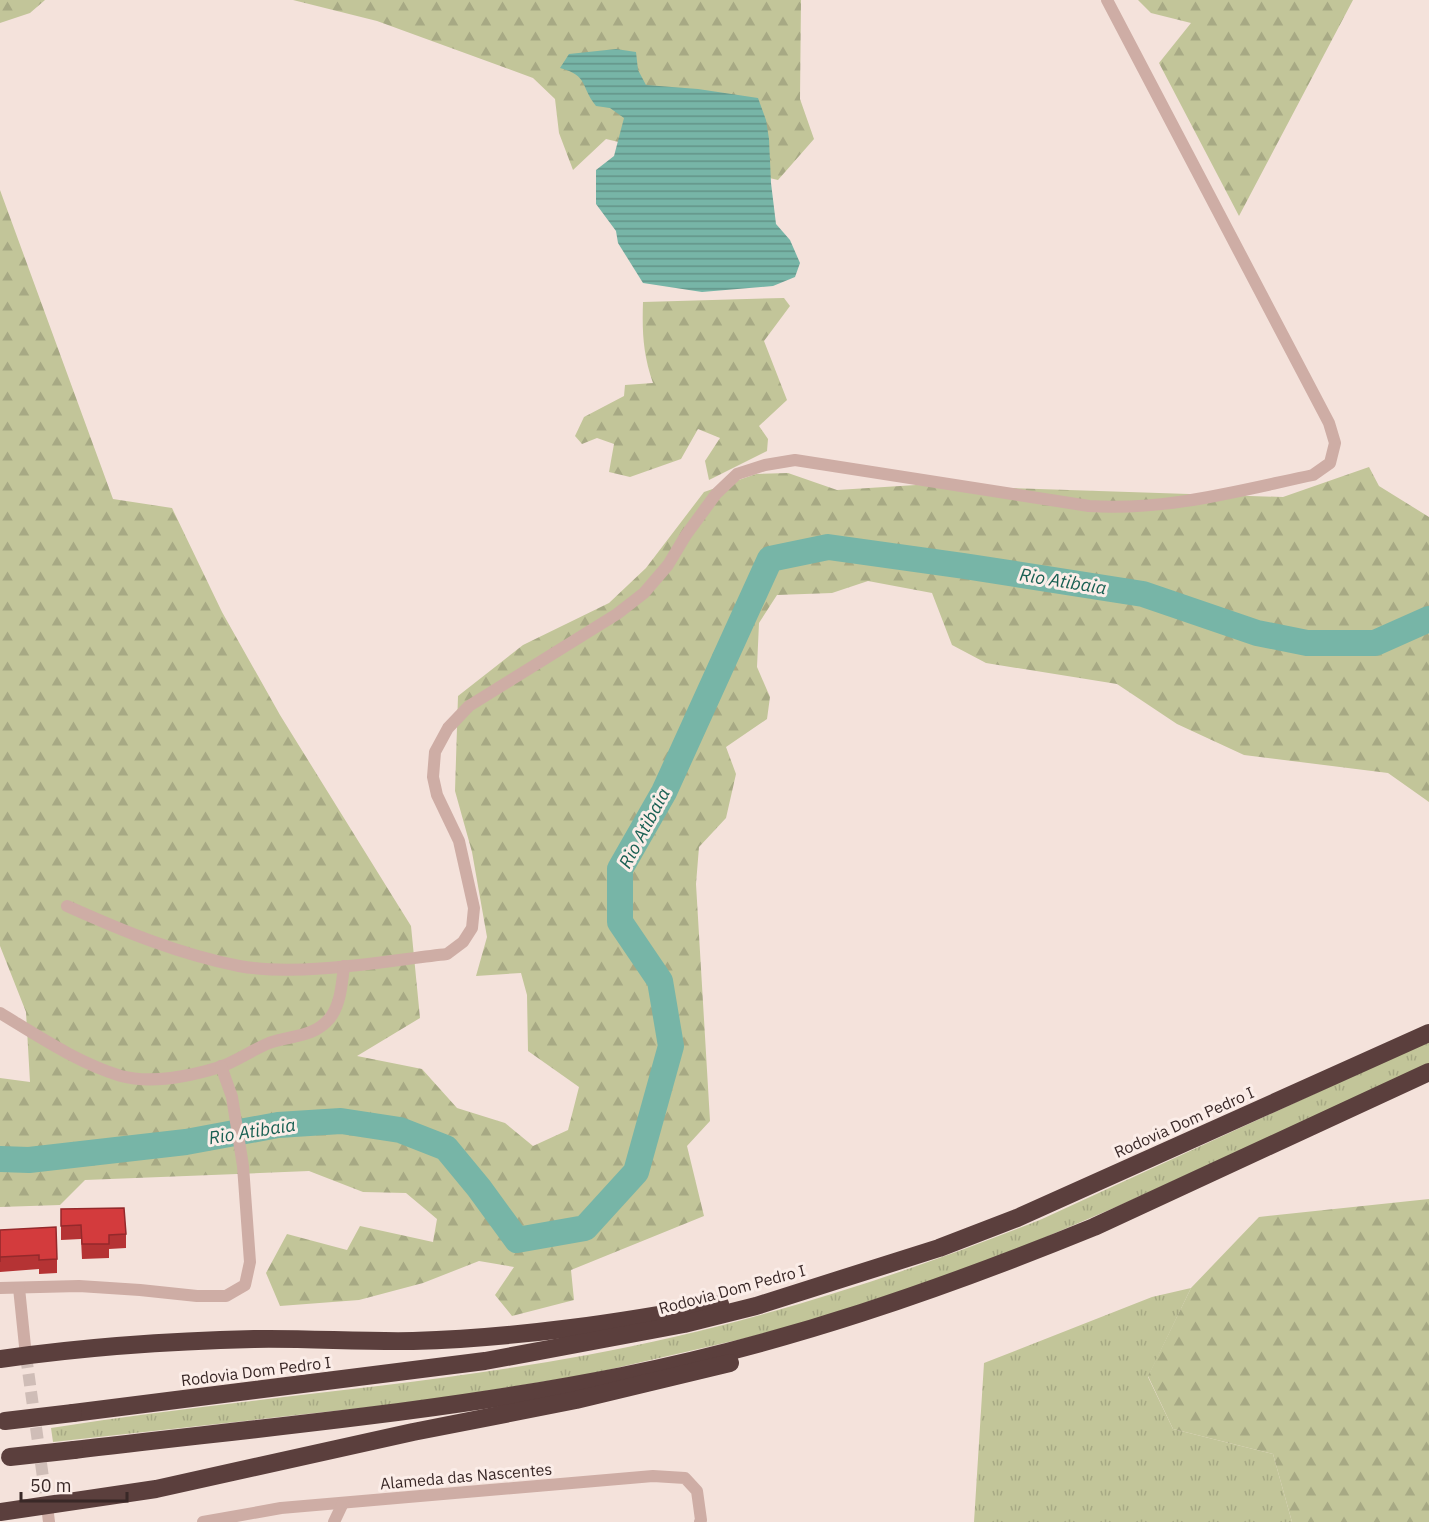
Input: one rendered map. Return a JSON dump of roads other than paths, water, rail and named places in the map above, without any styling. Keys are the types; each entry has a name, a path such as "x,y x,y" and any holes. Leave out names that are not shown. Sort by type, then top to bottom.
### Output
{"highway":[{"name":"Rodovia Dom Pedro I","path":"2,1421 409,1372 561,1348 684,1324 756,1306 939,1248 1017,1218 1429,1033"},
{"path":"5,1458 400,1413 625,1375 752,1345 897,1302 1094,1227 1429,1072"},
{"path":"0,1512 48,1514 413,1432 576,1400 707,1369 819,1336 928,1296 1012,1259"},
{"path":"0,1359 181,1341 257,1339 414,1341 529,1334 616,1322 828,1284"}],"street":[{"path":"67,906 136,936 190,954 240,966 289,970 447,954 463,942 472,928 474,908 459,841 437,795 433,777 435,752 448,728 469,706 617,614 644,593 668,565 686,535 716,494 737,474 765,465 795,460 1089,506 1123,508 1169,505 1313,475 1330,463 1335,443 1329,423 1107,0"},
{"path":"0,1013 81,1060 123,1076 166,1079 221,1066 255,1048 285,1038 311,1034 331,1017 341,992 344,966"},
{"path":"0,1288 79,1286 197,1296 226,1296 245,1285 250,1262 243,1166 232,1097 221,1066"},
{"path":"19,1288 26,1356"},
{"name":"Alameda das Nascentes","path":"203,1522 281,1508 653,1476 685,1478 697,1491 700,1522"},
{"path":"334,1522 343,1503"}],"water":[{"path":"616,49 636,52 638,70 646,85 698,89 758,98 766,120 769,139 776,224 790,240 800,263 795,277 773,286 702,292 643,283 618,243 616,231 596,204 596,170 614,156 624,118 610,108 596,106 580,78 560,68 569,54"}],"waterway":[{"name":"Rio Atibaia","path":"0,1159 29,1160 186,1142 278,1125 341,1121 400,1130 446,1148 517,1240 585,1228 636,1172 671,1046 660,981 620,922 620,869 664,792 770,559 828,547 964,566 1143,594 1257,633 1307,643 1375,643 1429,619"}],"tunnel":[{"path":"26,1356 47,1506"}]}
